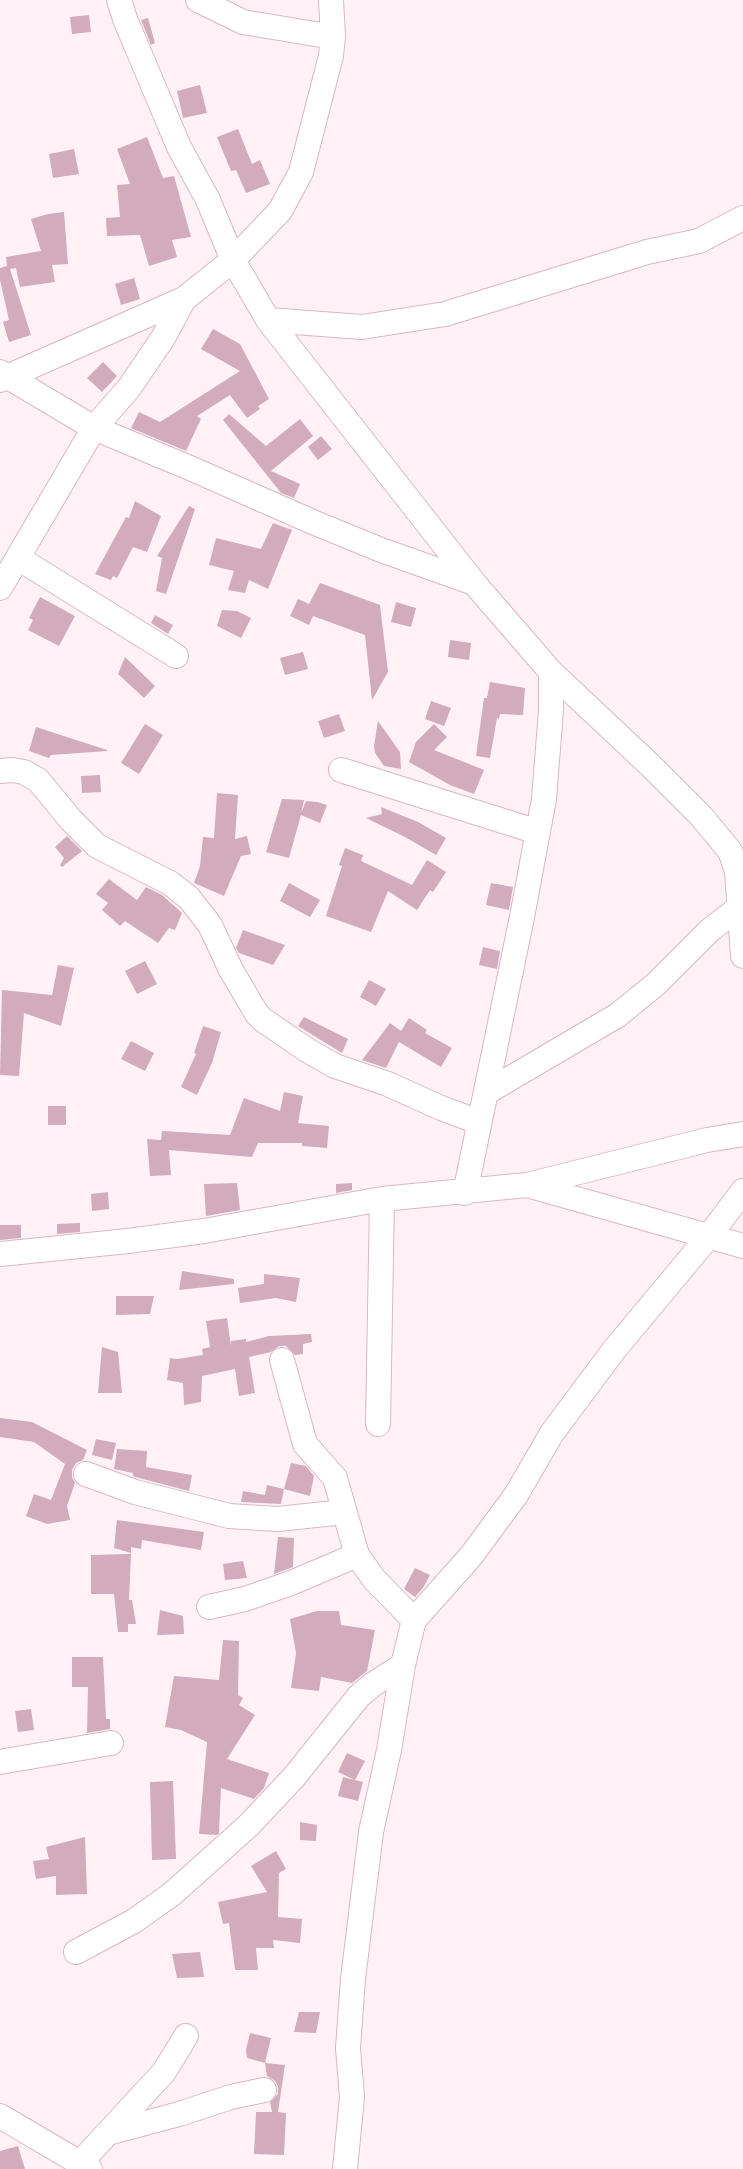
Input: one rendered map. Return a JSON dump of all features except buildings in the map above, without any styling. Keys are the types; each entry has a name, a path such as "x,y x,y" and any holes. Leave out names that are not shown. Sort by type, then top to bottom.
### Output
{"street":[{"path":"119,0 125,20 179,147 208,200 233,260 268,320 474,583 551,672 651,766 701,816 730,851 737,871 743,956"},
{"path":"198,0 243,22 333,36"},
{"path":"3,376 184,299 233,260 280,211 301,172 322,95 333,36 331,0"},
{"path":"268,320 362,327 445,314 647,252 699,242 743,218"},
{"path":"0,588 94,428 129,387 163,338 184,299"},
{"path":"3,376 94,428 337,532 474,583"},
{"path":"18,558 176,656"},
{"path":"465,1192 487,1092 544,799 551,710 551,672"},
{"path":"341,770 538,832"},
{"path":"0,771 24,772 38,780 71,820 97,846 170,883 189,898 210,925 231,970 257,1014 263,1020 335,1066 388,1084 479,1122"},
{"path":"487,1092 618,1015 656,984 710,930 740,907"},
{"path":"0,1254 204,1231 382,1199 527,1185 707,1140 743,1134"},
{"path":"527,1185 743,1246"},
{"path":"345,2169 352,2097 348,2048 353,1979 371,1832 389,1750 403,1665 414,1620 471,1556 516,1495 559,1424 614,1350 709,1236 743,1191"},
{"path":"378,1424 382,1199"},
{"path":"282,1360 305,1444 335,1478 357,1555 374,1579 414,1620"},
{"path":"86,1474 135,1492 229,1516 278,1519 344,1512"},
{"path":"209,1607 263,1593 357,1555"},
{"path":"76,1952 134,1921 172,1894 249,1825 294,1777 359,1696 403,1665"},
{"path":"0,1762 111,1743"},
{"path":"0,2116 85,2166 106,2134 164,2072 186,2036"},
{"path":"106,2134 179,2115 231,2097 264,2090"}]}
